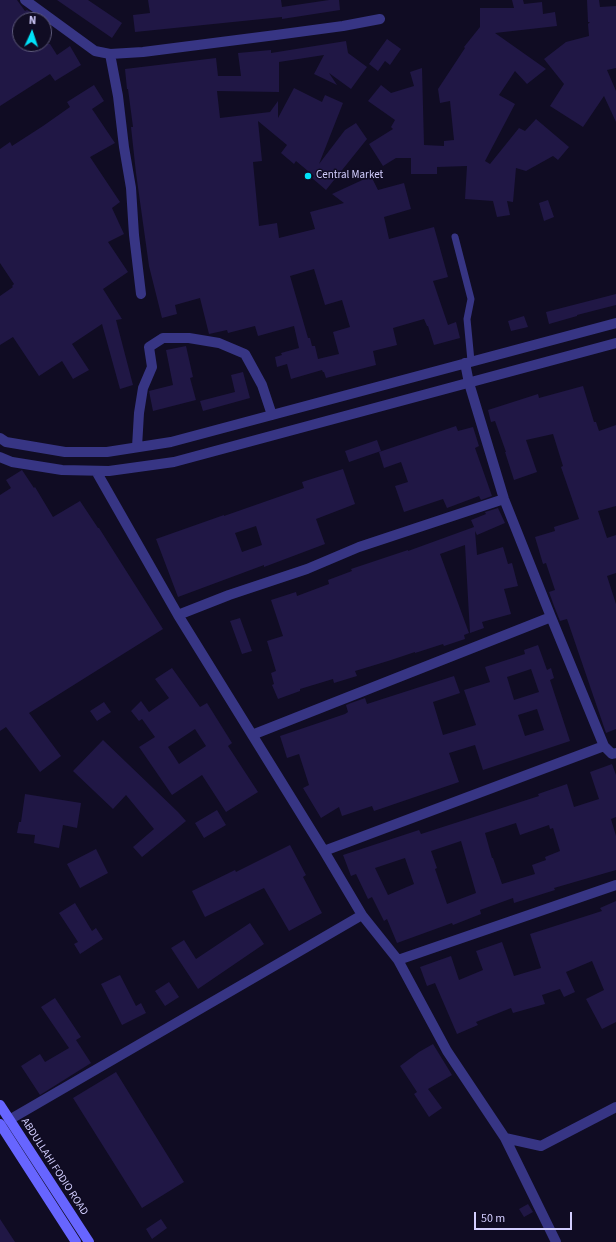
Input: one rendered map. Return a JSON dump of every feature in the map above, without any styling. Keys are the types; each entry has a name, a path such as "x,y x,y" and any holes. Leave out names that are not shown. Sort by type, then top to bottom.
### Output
{"main road":[{"name":"ABDULLAHI FODIO ROAD","path":"0,1105 5,1122 76,1242"},
{"name":"ABDULLAHI FODIO ROAD","path":"5,1122 89,1242"}],"street":[{"path":"25,0 95,51 110,54 143,52 276,35 343,26 380,19"},
{"path":"110,54 118,96 131,188 134,235 141,294"},
{"path":"0,438 6,442 65,452 108,452 171,442 616,323"},
{"path":"137,447 139,414 143,388 152,367 149,347 163,338 189,338 219,343 245,354 262,385 272,415"},
{"path":"0,457 12,462 62,470 96,471 109,471 174,462 616,343"},
{"path":"468,362 469,382 504,499 604,746 612,754 616,753"},
{"path":"96,471 178,615 362,915 398,960 447,1051 505,1138 556,1242"},
{"path":"178,615 504,499"},
{"path":"252,735 551,617"},
{"path":"324,851 604,746"},
{"path":"398,960 616,885"},
{"path":"5,1122 362,915"},
{"path":"505,1138 541,1146 616,1107"}],"lane":[{"path":"455,237 471,299 467,319 468,362"}],"building":[{"path":"0,0 17,0 25,11 27,10 30,12 12,12 12,52 52,52 52,47 57,55 70,46 81,65 55,81 50,74 0,106"},
{"path":"57,0 88,0 122,23 112,38"},
{"path":"148,0 281,0 282,7 329,0 339,0 340,10 282,19 282,17 135,32 133,15 150,13"},
{"path":"512,0 523,0 524,4 542,2 543,14 555,12 557,26 495,33 546,69 527,84 515,71 499,95 515,104 485,161 490,164 519,128 525,131 536,119 569,147 558,160 553,156 526,171 516,168 513,202 507,201 510,215 497,217 493,201 465,199 467,166 437,167 437,174 411,174 411,158 396,158 383,166 369,144 393,129 391,127 395,120 368,101 381,85 391,93 414,86 410,72 422,68 424,145 444,146 444,141 454,140 450,101 440,103 438,89 465,48 464,47 480,27 480,8 514,8"},
{"path":"587,0 599,0 600,7 616,6 616,68 607,70 616,91 616,122 604,96 583,127 550,106 564,84 544,59 566,42 589,36 588,24 590,22 588,22"},
{"path":"387,39 401,49 390,65 385,61 378,71 369,64"},
{"path":"346,41 348,53 367,67 351,89 329,73 337,85 314,74 324,55 279,62 279,92 217,91 220,118 270,112 278,101 278,118 294,88 322,102 325,95 343,103 319,164 345,130 356,123 367,139 326,190 312,178 314,176 296,161 294,164 281,153 287,145 258,121 262,161 253,162 259,226 277,223 279,238 315,229 310,212 344,203 332,194 371,176 378,190 404,183 411,209 384,217 389,239 434,227 448,277 433,281 448,325 456,322 460,338 434,345 428,326 424,319 393,328 397,345 373,351 376,365 326,378 322,370 291,379 287,364 277,367 275,357 282,355 281,353 299,348 294,326 258,336 255,326 228,333 227,330 209,334 200,298 175,305 177,314 162,318 149,266 136,173 131,127 133,127 125,69 216,58 218,76 241,76 238,53 271,50 271,53","holes":["314,269 325,305 342,300 350,327 333,332 339,354 318,359 315,346 312,346 310,338 308,338 290,276"]},
{"path":"94,85 104,101 92,109 115,143 90,157 120,202 112,208 124,234 108,242 128,272 103,289 122,319 116,320 133,385 120,389 102,324 72,344 89,370 73,379 62,361 39,376 13,337 0,345 0,296 13,287 12,286 14,284 0,263 0,149 10,142 12,146 43,126 70,107 67,102"},
{"path":"548,200 554,217 544,221 539,203"},
{"path":"616,294 616,305 549,324 546,312"},
{"path":"524,316 528,327 511,331 508,321"},
{"path":"186,346 193,377 190,378 196,400 153,411 149,391 173,385 166,350"},
{"path":"243,372 250,398 203,411 200,401 235,392 231,375"},
{"path":"583,386 594,422 596,422 599,431 616,425 616,506 598,511 607,538 616,535 616,573 607,576 616,604 616,729 606,733 567,619 560,621 554,606 549,592 555,590 546,563 543,564 535,537 555,531 554,527 579,519 561,467 563,466 553,434 526,440 537,472 514,480 495,421 491,422 488,410 538,394 539,398"},
{"path":"456,426 458,431 473,427 479,446 475,448 492,496 481,500 479,496 447,508 443,499 404,512 395,486 408,482 401,462 384,468 379,452"},
{"path":"377,440 381,451 349,462 345,451"},
{"path":"343,469 355,504 316,519 325,544 178,597 156,539 304,488 302,482","holes":["256,526 262,545 242,552 235,533"]},
{"path":"22,470 34,488 35,487 53,517 80,501 99,528 163,629 29,713 61,756 40,772 6,727 0,731 0,495 11,488 6,480"},
{"path":"498,508 505,523 477,535 475,531 477,555 503,547 508,564 512,563 518,586 504,589 511,614 482,622 484,628 470,633 465,545 440,554 469,633 464,635 465,639 444,646 443,644 415,652 355,671 357,676 334,683 333,679 300,689 300,691 278,699 272,685 274,684 271,673 276,671 267,641 283,636 271,600 296,592 297,596 329,584 328,580 352,571 351,569 408,551 474,527 471,520 486,514 485,512"},
{"path":"240,618 252,651 242,654 230,621"},
{"path":"538,645 547,670 551,668 554,678 550,680 570,741 483,770 475,745 449,753 459,782 374,811 372,806 342,816 339,807 321,818 303,788 309,785 299,754 287,758 280,736 345,714 348,712 346,705 365,698 367,704 454,676 460,693 433,702 443,735 476,725 464,690 490,682 485,667 525,654 524,650","holes":["531,669 539,692 514,700 507,677","537,709 544,730 525,736 518,715"]},
{"path":"172,668 200,707 207,703 232,743 228,746 258,792 226,812 202,775 172,795 139,747 155,737 142,719 139,721 131,711 141,701 149,712 169,698 155,679","holes":["195,729 206,746 179,764 168,747"]},
{"path":"104,702 111,712 97,721 90,711"},
{"path":"103,740 186,821 142,857 133,847 154,829 126,795 113,809 73,771"},
{"path":"612,764 616,775 616,817 611,819 616,836 616,870 554,888 555,890 514,903 513,898 480,910 481,914 453,925 452,923 397,943 387,919 384,921 372,897 368,899 356,874 351,876 343,855 419,830 421,834 539,796 538,794 567,784 574,807 599,799 590,772","holes":["516,823 520,835 549,825 550,829 553,828 560,851 545,857 546,860 532,865 535,874 502,884 492,858 485,833","461,841 476,893 447,904 435,869 437,868 431,851","405,858 414,884 388,895 375,868"]},
{"path":"25,794 81,803 77,828 63,825 59,848 34,843 35,835 17,833 19,822 21,822"},
{"path":"217,810 226,825 204,838 195,823"},
{"path":"290,845 306,875 303,877 322,913 289,931 264,888 205,917 192,891 235,870 236,872"},
{"path":"96,849 108,873 80,888 67,864"},
{"path":"616,901 616,1022 602,1029 586,999 604,990 592,961 566,972 575,992 564,997 560,989 542,995 545,1004 513,1013 511,1008 476,1022 478,1025 457,1034 435,983 427,986 420,967 451,956 459,980 483,970 476,951 502,942 514,976 541,968 530,934 602,911 600,908"},
{"path":"75,903 92,931 96,928 103,939 80,954 74,944 78,942 59,913"},
{"path":"250,923 264,944 198,989 171,948 184,940 196,959"},
{"path":"120,975 136,1006 141,1003 146,1013 122,1025 101,984"},
{"path":"169,982 179,997 165,1006 155,991"},
{"path":"55,998 81,1037 76,1040 91,1063 40,1095 21,1066 40,1054 45,1062 69,1048 41,1007"},
{"path":"433,1044 452,1075 428,1089 442,1108 429,1117 414,1094 417,1092 400,1066"},
{"path":"116,1072 184,1182 142,1208 73,1098"},
{"path":"528,1204 533,1212 524,1217 519,1209"},
{"path":"0,1219 15,1242 0,1242"},
{"path":"161,1219 167,1228 152,1239 146,1229"}],"place":[{"name":"Central Market","path":"308,176"}]}
